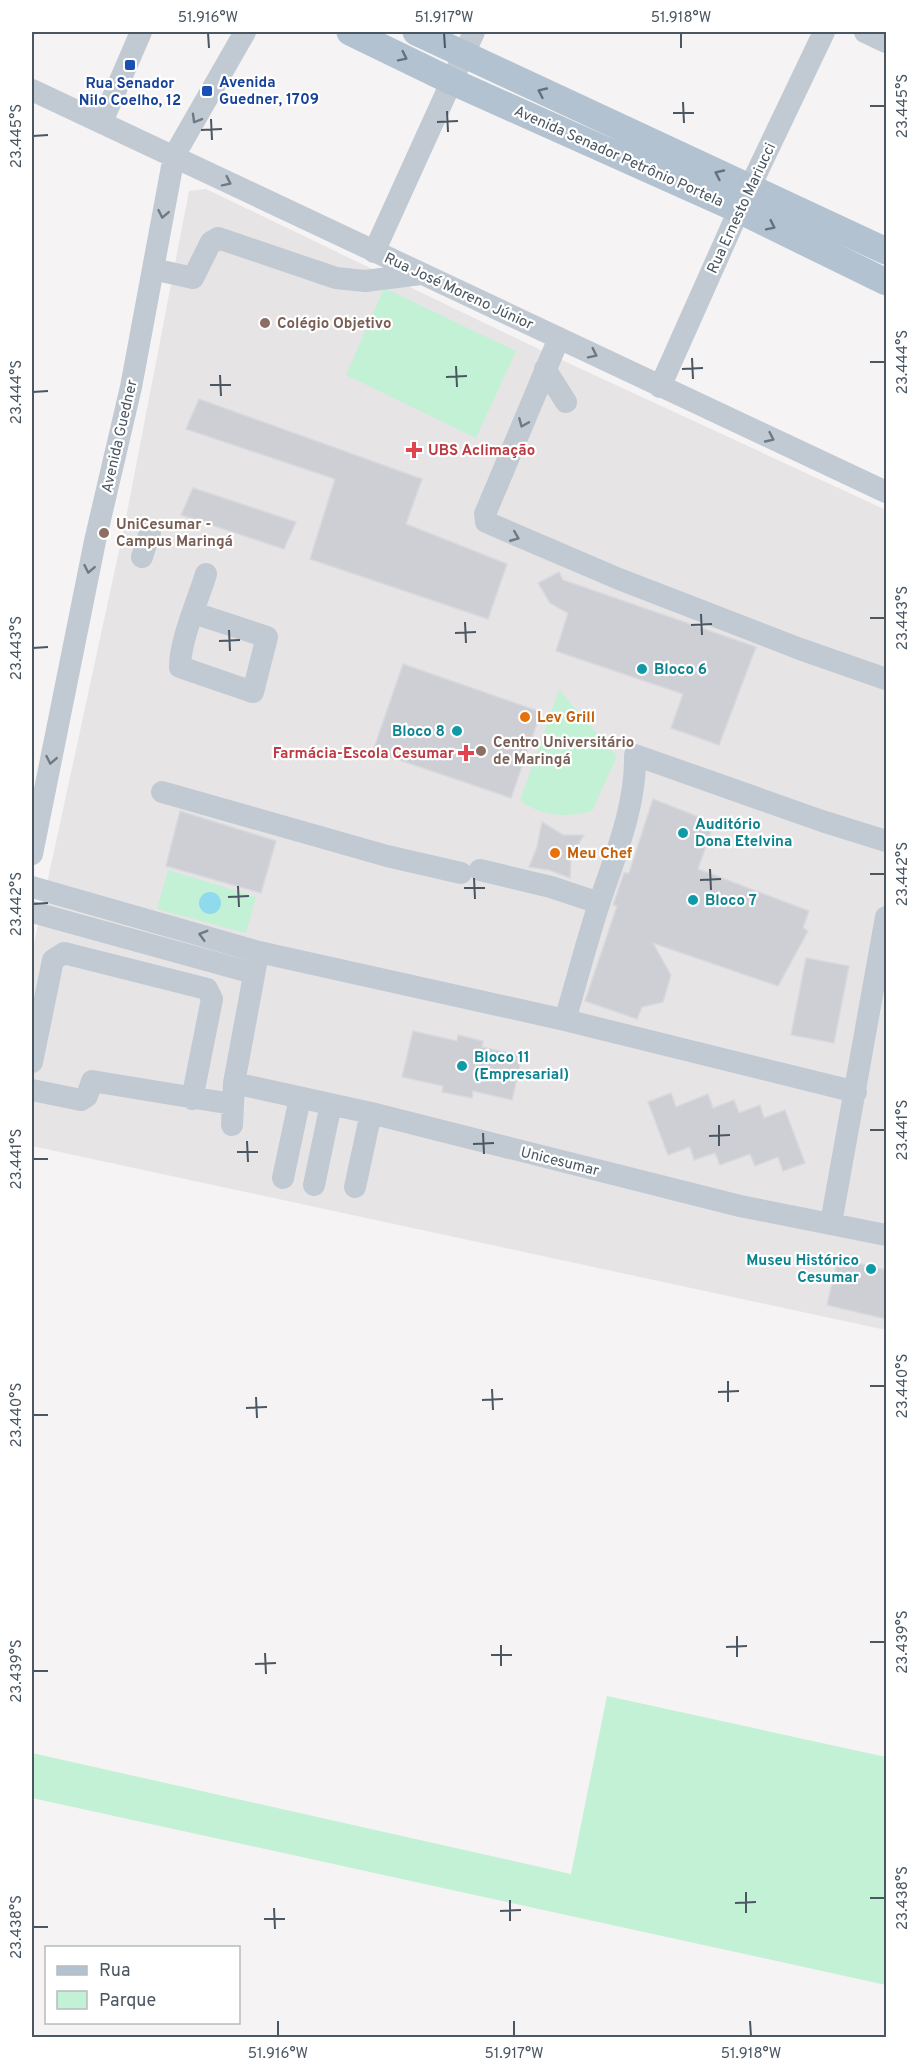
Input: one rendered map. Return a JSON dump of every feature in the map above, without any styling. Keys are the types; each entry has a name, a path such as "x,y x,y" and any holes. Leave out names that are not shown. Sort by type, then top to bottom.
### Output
{"main road":[{"name":"Avenida Senador Petrônio Portela","path":"350,32 451,81 744,199 886,251"},
{"name":"Avenida Senador Petrônio Portela","path":"416,32 468,43 886,282"}],"street":[{"path":"102,122 141,32"},
{"name":"Avenida Guedner","path":"32,854 153,269 174,156 245,32"},
{"name":"Rua Ernesto Mariucci","path":"660,387 744,199 824,32"},
{"path":"865,32 886,42"},
{"path":"374,252 468,43"},
{"name":"Rua José Moreno Júnior","path":"32,90 886,492"},
{"path":"153,269 193,278 211,242 218,238 336,278 365,281 421,274"},
{"path":"559,338 485,514 486,522 546,549 800,649 886,678"},
{"path":"545,369 566,402"},
{"path":"142,557 150,532"},
{"path":"194,612 206,574"},
{"path":"565,1020 599,903 623,835 635,776 635,755 822,821 886,841"},
{"path":"162,792 368,851 470,872 530,881 599,903"},
{"path":"32,887 117,910 256,962"},
{"path":"111,933 117,910"},
{"path":"32,912 111,933 565,1020 856,1092"},
{"path":"831,1223 886,917"},
{"path":"32,1062 53,960 64,953 207,989 213,999 192,1099"},
{"path":"232,1104 256,962"},
{"name":"Unicesumar","path":"32,1090 81,1100 87,1096 92,1081 232,1104 300,1098 371,1113 740,1206 886,1235"},
{"path":"283,1178 300,1098"},
{"path":"314,1185 331,1104"},
{"path":"355,1187 371,1113"}],"shaded area":[{"name":"Centro Universitário de Maringá","path":"206,189 551,355 886,510 886,1330 32,1146 32,953 125,523 189,191"}],"green space":[{"path":"384,288 516,351 476,438 346,375"},
{"path":"559,690 617,756 592,811 573,815 545,813 520,800"},
{"path":"168,870 256,897 246,933 157,909"},
{"path":"607,1696 886,1757 886,1985 32,1798 32,1753 571,1874"}],"water":[{"path":"210,892 218,895 221,903 218,911 210,914 202,911 199,903 202,895"}],"building":[{"path":"199,399 422,479 406,524 507,564 488,619 310,559 335,479 186,429"},
{"path":"193,488 296,522 284,549 181,515"},
{"name":"Bloco 6","path":"559,572 563,580 756,647 719,745 671,728 683,694 556,651 568,613 550,603 538,583"},
{"name":"Bloco 8","path":"403,664 541,712 511,798 373,751"},
{"name":"Bloco 7","path":"653,799 714,823 698,869 809,911 803,928 808,931 778,986 653,943 671,975 663,1002 642,1007 637,1019 585,1001 617,906 613,905 624,873 629,873"},
{"path":"180,811 276,841 261,893 166,866"},
{"path":"542,822 563,835 584,835 571,857 570,878 549,870 529,867 537,847"},
{"path":"806,958 849,966 834,1043 791,1035"},
{"name":"Bloco 11 (Empresarial)","path":"413,1031 457,1041 458,1035 483,1041 482,1047 522,1056 512,1100 473,1091 472,1098 442,1092 443,1086 402,1077"},
{"path":"671,1093 676,1107 708,1094 713,1108 734,1100 739,1113 760,1105 764,1118 785,1110 805,1163 783,1171 778,1157 755,1166 750,1154 720,1165 715,1153 694,1160 690,1147 668,1155 648,1102"},
{"path":"838,1258 886,1270 886,1319 827,1305"}],"place":[{"name":"Rua Senador Nilo Coelho, 12","path":"130,65"},
{"name":"Avenida Guedner, 1709","path":"207,91"},
{"name":"Colégio Objetivo","path":"265,323"},
{"name":"UBS Aclimação","path":"414,450"},
{"name":"UniCesumar - Campus Maringá","path":"104,533"},
{"name":"Bloco 6","path":"642,669"},
{"name":"Lev Grill","path":"525,717"},
{"name":"Bloco 8","path":"457,731"},
{"name":"Centro Universitário de Maringá","path":"481,751"},
{"name":"Farmácia-Escola Cesumar","path":"466,753"},
{"name":"Auditório Dona Etelvina","path":"683,833"},
{"name":"Meu Chef","path":"555,853"},
{"name":"Bloco 7","path":"693,900"},
{"name":"Bloco 11 (Empresarial)","path":"462,1066"},
{"name":"Museu Histórico Cesumar","path":"871,1269"}]}
